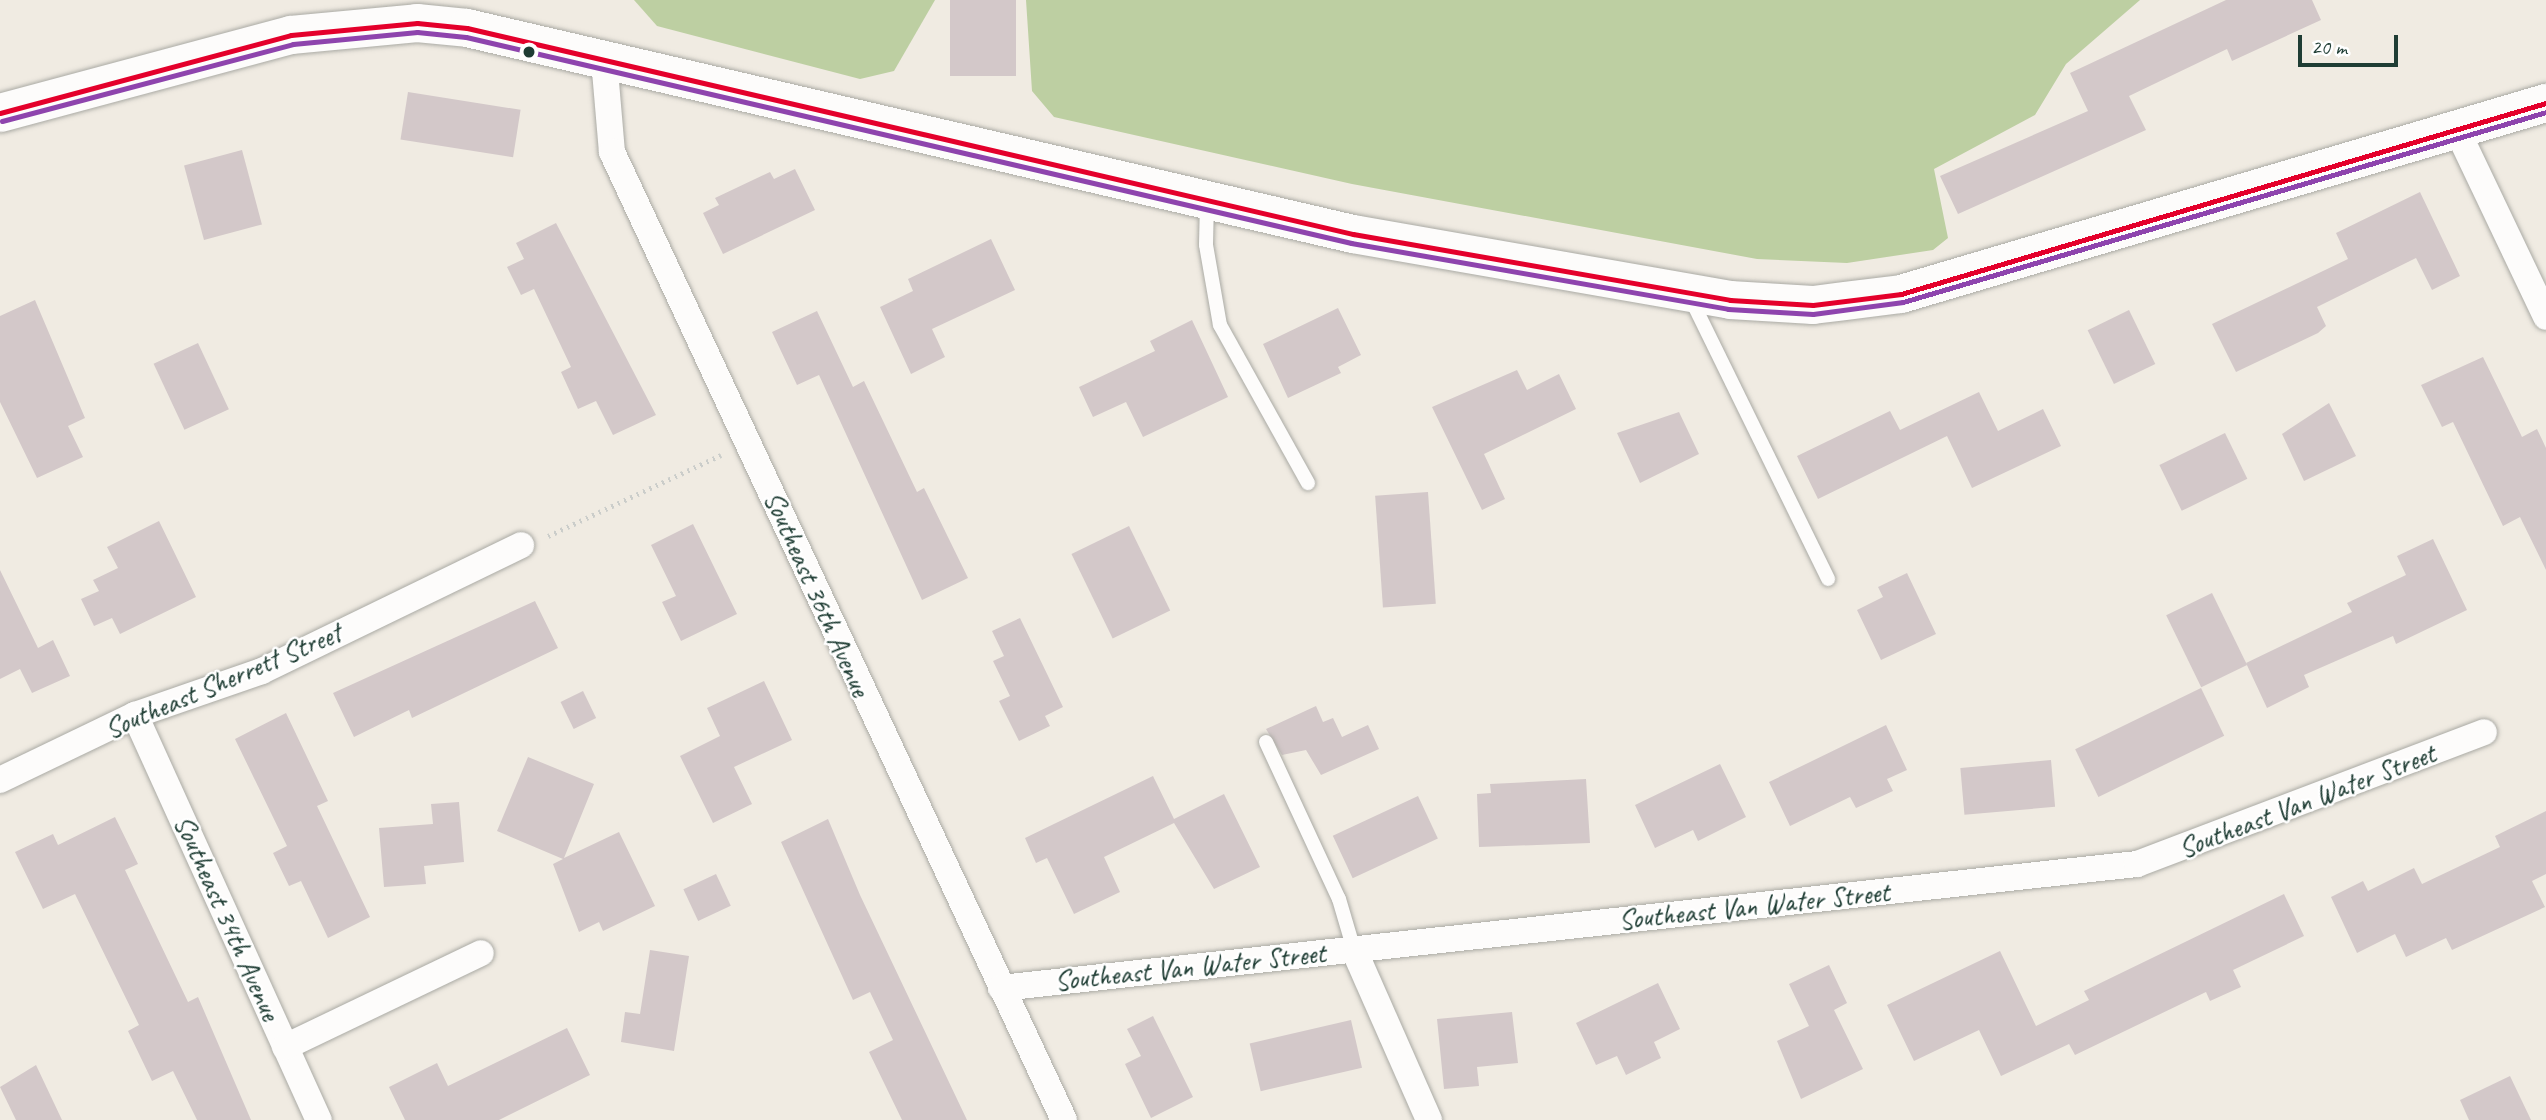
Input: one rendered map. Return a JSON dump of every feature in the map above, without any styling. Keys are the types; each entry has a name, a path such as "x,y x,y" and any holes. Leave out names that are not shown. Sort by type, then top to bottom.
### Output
{"main road":[{"path":"0,113 268,41 375,22 467,28 1207,204 1688,292 1813,305 1901,294 2546,103"}],"street":[{"name":"Southeast 36th Avenue","path":"604,59 612,152 750,441 1064,1120"},
{"path":"2457,130 2546,317"},
{"name":"Southeast Sherrett Street","path":"0,780 135,715 262,671 521,545"},
{"name":"Southeast 34th Avenue","path":"135,715 319,1120"},
{"name":"Southeast Van Water Street","path":"1002,988 2137,864 2484,732"},
{"path":"1354,950 1429,1120"},
{"path":"285,1047 481,953"}],"lane":[{"path":"1207,204 1206,245 1220,325 1308,483"},
{"path":"1688,292 1828,579"},
{"path":"1266,742 1339,899 1354,950"}],"path":[{"path":"521,545 750,441"}],"green space":[{"path":"634,0 935,0 894,71 860,79 657,26"},
{"path":"1026,0 2140,0 2066,64 2035,115 1934,169 1948,238 1933,250 1847,263 1757,259 1352,184 1054,117 1032,91"}],"building":[{"path":"950,0 1016,0 1016,76 950,76"},
{"path":"2226,0 2312,0 2321,20 2232,61 2227,49 2129,96 2146,130 1958,214 1940,176 2088,111 2070,73"},
{"path":"408,92 521,110 513,157 400,139"},
{"path":"242,150 262,224 204,240 184,166"},
{"path":"795,169 815,210 723,254 703,213 719,205 715,198 770,172 774,179"},
{"path":"2420,192 2460,276 2432,290 2416,258 2317,307 2326,326 2318,333 2236,372 2212,324 2348,259 2336,233"},
{"path":"556,223 656,415 613,435 596,401 578,409 561,372 571,367 534,289 521,295 507,267 524,259 516,243"},
{"path":"991,239 1015,290 932,329 945,357 911,374 880,307 913,291 908,279"},
{"path":"35,300 85,418 68,426 83,457 37,478 0,402 0,316"},
{"path":"1338,308 1361,355 1338,367 1341,373 1288,398 1263,344"},
{"path":"2129,310 2155,364 2114,384 2088,330"},
{"path":"817,311 853,387 864,381 917,492 924,488 968,578 922,600 819,375 797,385 772,332"},
{"path":"1192,320 1228,397 1143,437 1126,402 1093,417 1079,387 1155,351 1150,341"},
{"path":"198,343 229,409 184,430 154,364"},
{"path":"2483,357 2522,437 2537,429 2546,448 2546,570 2520,517 2503,526 2453,422 2442,427 2421,385"},
{"path":"1517,370 1527,390 1559,374 1576,409 1484,454 1505,499 1482,510 1432,407"},
{"path":"1979,392 1998,431 2043,409 2061,446 1972,488 1947,436 1818,499 1797,456 1890,411 1900,430"},
{"path":"2329,403 2356,456 2304,481 2282,434"},
{"path":"1679,412 1699,454 1640,483 1617,433"},
{"path":"2225,433 2247,479 2182,511 2159,465"},
{"path":"1428,492 1436,604 1383,607 1375,496"},
{"path":"159,521 196,597 120,634 112,618 94,626 81,599 99,591 93,580 118,568 107,547"},
{"path":"693,524 737,614 681,641 662,602 676,596 651,545"},
{"path":"1129,526 1170,610 1113,639 1071,554"},
{"path":"2433,539 2467,610 2396,644 2393,636 2304,675 2309,687 2267,708 2246,663 2352,612 2347,603 2406,575 2397,556"},
{"path":"0,570 38,648 53,640 70,676 32,693 20,669 0,679"},
{"path":"1907,573 1936,634 1881,660 1857,610 1883,597 1878,587"},
{"path":"2212,593 2247,665 2201,687 2166,615"},
{"path":"535,601 558,648 412,718 409,710 354,737 333,693"},
{"path":"1020,618 1063,707 1045,716 1050,726 1019,741 999,701 1010,696 993,661 1004,656 992,631"},
{"path":"764,681 792,740 734,767 752,804 713,823 680,756 720,736 707,708"},
{"path":"2201,688 2224,736 2098,797 2075,749"},
{"path":"583,691 596,718 574,729 561,702"},
{"path":"1316,706 1323,722 1333,718 1342,737 1368,725 1379,749 1321,775 1306,750 1282,755 1266,729"},
{"path":"286,713 328,801 317,806 370,917 328,938 301,881 289,886 273,853 287,846 235,739"},
{"path":"1886,725 1907,770 1887,779 1893,791 1856,808 1850,797 1790,826 1769,782"},
{"path":"528,757 594,784 564,858 619,832 655,906 603,931 599,922 579,932 553,864 563,859 497,831"},
{"path":"2051,760 2055,807 1964,815 1960,768"},
{"path":"1720,764 1746,817 1698,841 1693,830 1655,848 1635,805"},
{"path":"1153,776 1174,819 1224,794 1260,867 1214,889 1174,823 1104,857 1120,892 1074,914 1047,858 1036,863 1025,838"},
{"path":"1586,779 1590,843 1479,847 1477,794 1491,793 1490,784"},
{"path":"1418,796 1438,839 1353,878 1333,836"},
{"path":"459,802 464,862 424,866 426,884 384,887 379,828 433,824 431,804"},
{"path":"2546,811 2546,874 2532,881 2545,907 2452,950 2446,938 2406,957 2395,934 2357,953 2331,897 2363,881 2368,891 2414,868 2422,884 2500,847 2495,836"},
{"path":"115,817 138,864 125,870 188,1002 198,997 251,1120 197,1120 173,1071 152,1081 128,1031 139,1025 75,894 43,909 15,852 53,834 58,845"},
{"path":"828,819 860,895 967,1120 902,1120 869,1052 893,1040 870,992 853,1000 781,842"},
{"path":"716,874 731,906 698,921 683,889"},
{"path":"2284,894 2304,936 2233,970 2241,987 2210,1001 2206,992 2075,1055 2069,1044 2001,1076 1979,1030 1914,1061 1887,1005 2000,951 2036,1026 2089,1000 2084,991"},
{"path":"650,950 689,956 674,1051 621,1042 625,1012 640,1014"},
{"path":"1829,965 1847,1003 1834,1010 1863,1069 1801,1099 1777,1041 1809,1026 1789,984"},
{"path":"1658,983 1680,1029 1654,1042 1661,1058 1626,1075 1617,1056 1596,1065 1576,1023"},
{"path":"1512,1012 1518,1063 1477,1067 1479,1086 1444,1089 1437,1019"},
{"path":"1153,1016 1193,1097 1151,1118 1125,1064 1141,1056 1127,1029"},
{"path":"1351,1020 1362,1068 1261,1091 1250,1043"},
{"path":"567,1028 590,1075 499,1120 405,1120 389,1087 437,1063 448,1086"},
{"path":"36,1065 62,1120 16,1120 0,1087"},
{"path":"2510,1076 2531,1120 2469,1120 2460,1100"}],"transit line":[{"path":"0,113 291,35 417,23 467,28 1353,234 1730,300 1813,305 1901,294 2546,103"},
{"path":"2,121 293,44 417,32 466,37 1351,243 1728,309 1813,314 1903,302 2546,112"}]}
